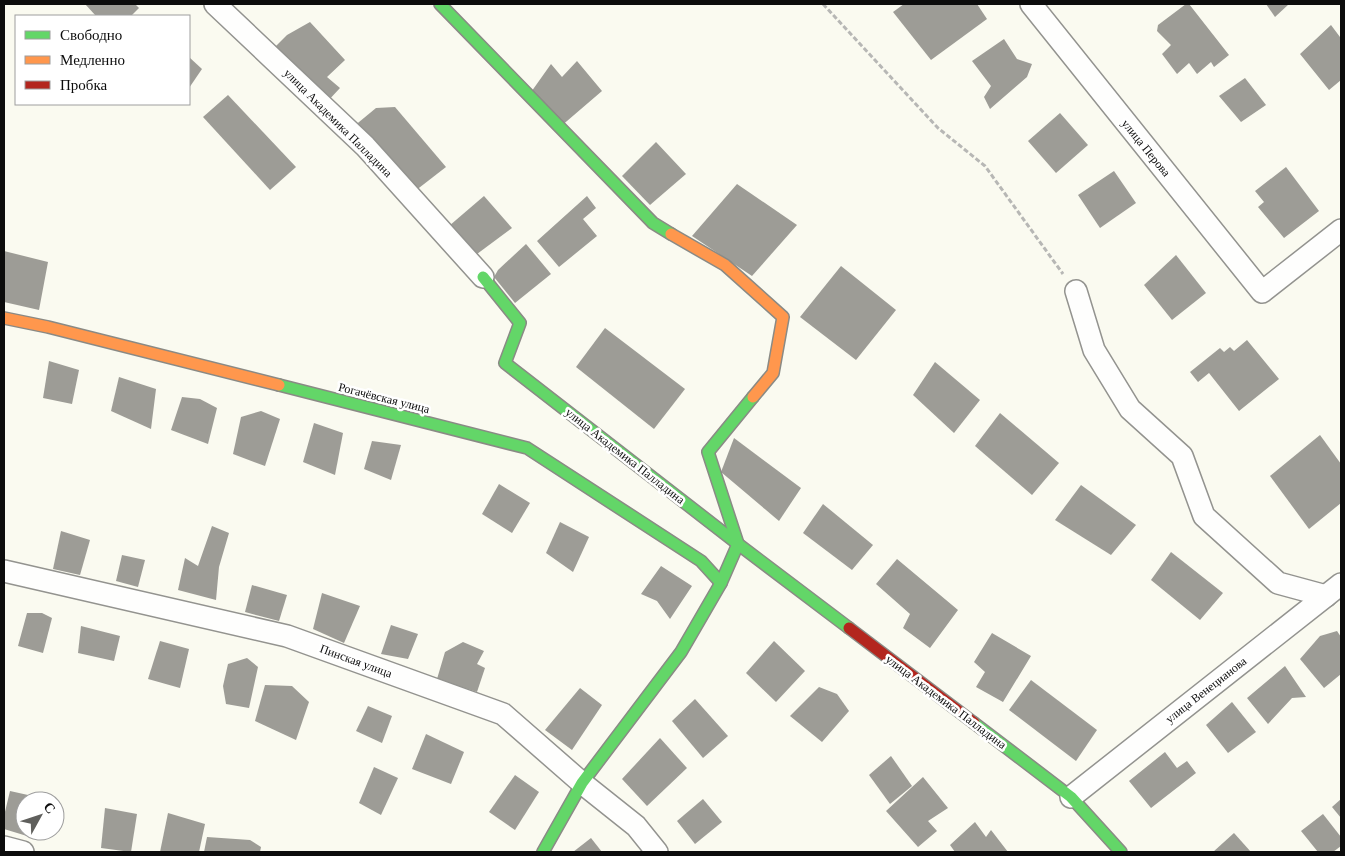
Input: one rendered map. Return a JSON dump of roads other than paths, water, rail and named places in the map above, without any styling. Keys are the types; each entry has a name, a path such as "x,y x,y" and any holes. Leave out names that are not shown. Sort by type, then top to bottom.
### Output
{"street":[{"name":"улица Академика Палладина","path":"215,4 365,146 483,277 520,323 505,363 738,544 1071,796 1121,852"},
{"path":"440,4 653,223 725,265 783,317 773,373 708,452 738,544 721,583 681,652 582,783 543,852"},
{"name":"улица Перова","path":"1031,4 1262,292 1341,230"},
{"path":"1076,291 1094,350 1130,409 1182,456 1204,516 1278,583 1333,590"},
{"name":"Рогачёвская улица","path":"4,318 57,329 527,448 701,561 721,583"},
{"name":"Пинская улица","path":"4,570 287,636 503,714 582,783 636,826 657,852"},
{"name":"улица Венецианова","path":"1071,796 1333,590"},
{"path":"4,847 23,852"}]}
